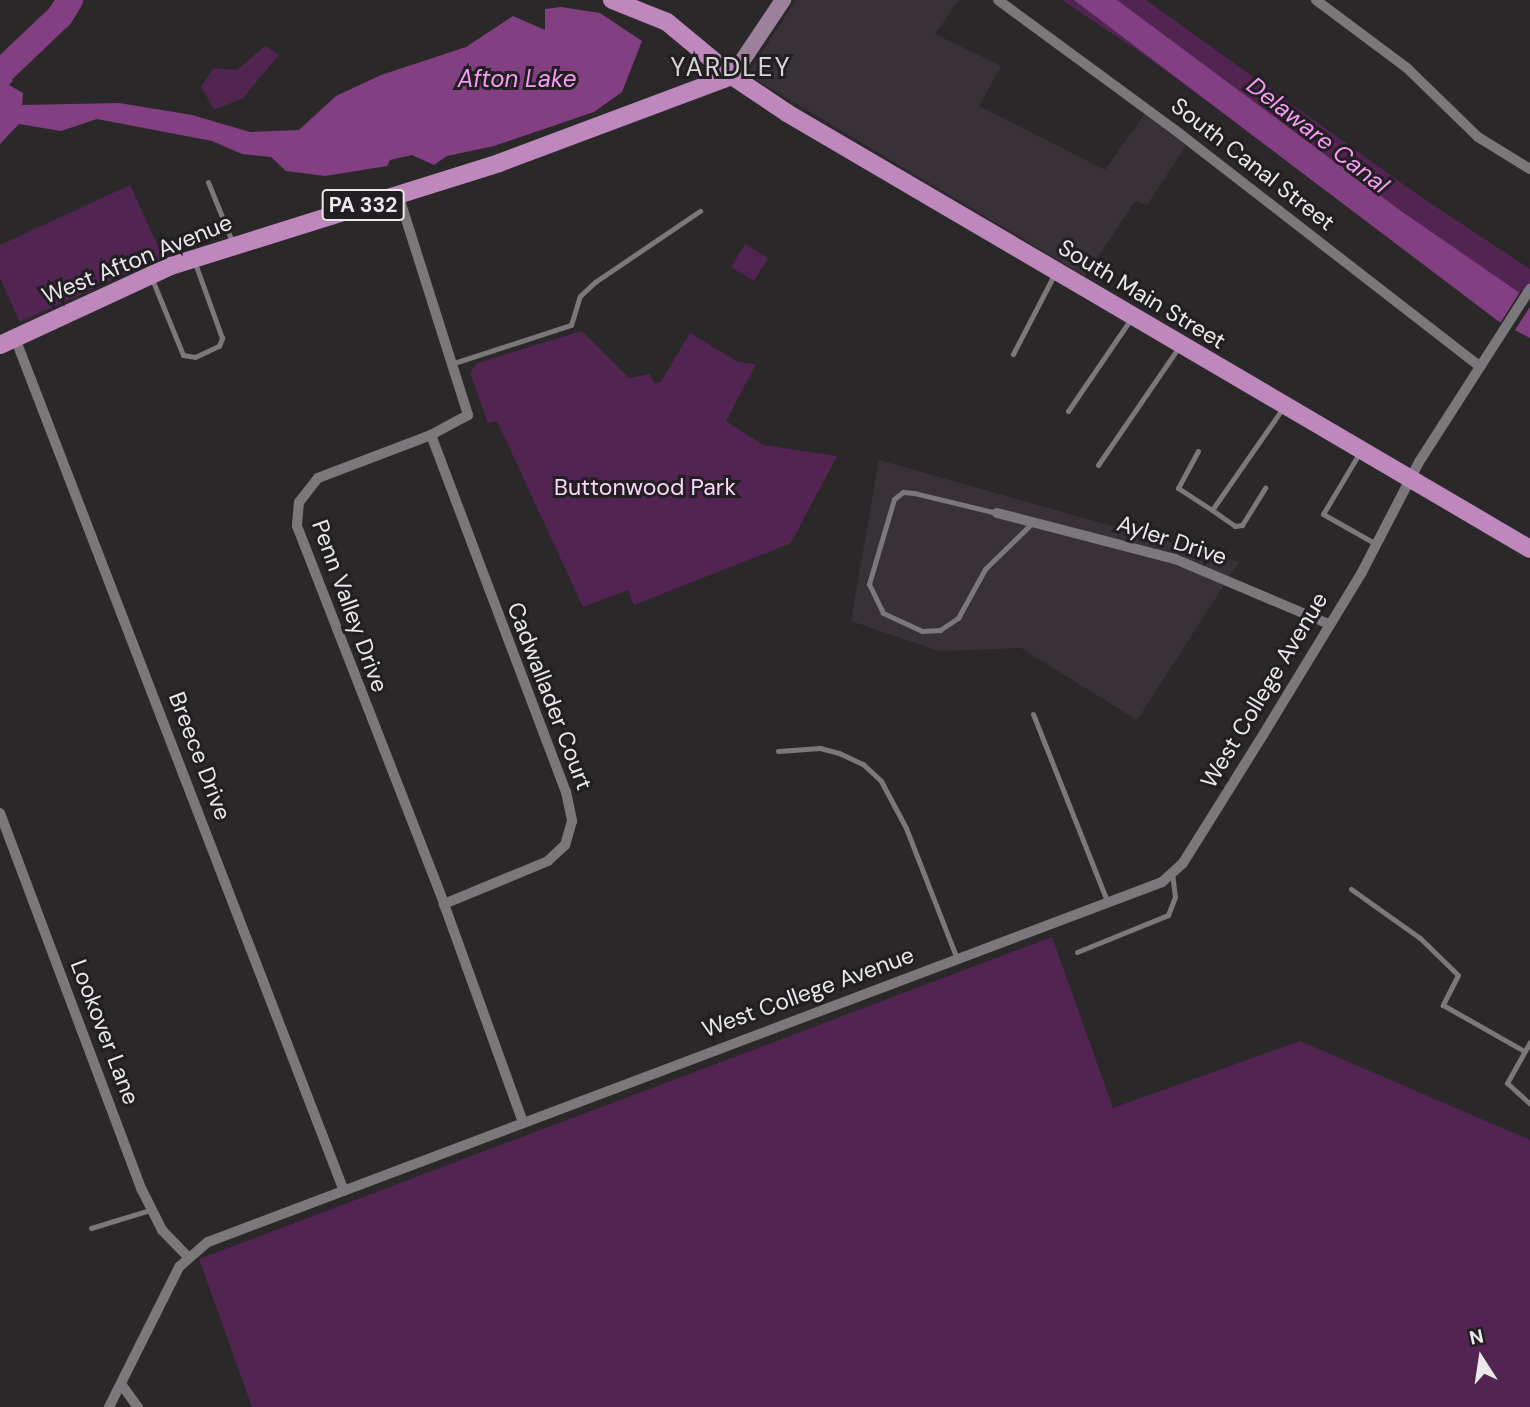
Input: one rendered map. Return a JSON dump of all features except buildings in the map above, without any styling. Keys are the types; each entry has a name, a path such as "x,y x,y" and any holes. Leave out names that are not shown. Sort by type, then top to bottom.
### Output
{"main road":[{"name":"South Main Street","path":"612,0 667,22 732,76 1131,317 1530,549"},
{"path":"732,76 783,0"},
{"name":"West Afton Avenue","path":"8,341 193,258 523,155 732,76"}],"street":[{"name":"South Canal Street","path":"998,0 1107,78 1479,366"},
{"path":"1316,0 1407,68 1478,137 1530,169"},
{"name":"Penn Valley Drive","path":"398,194 468,415 431,435 318,478 305,490 296,514 302,545 444,904 523,1122"},
{"name":"West College Avenue","path":"187,1256 208,1242 1108,903 1172,874 1329,624 1376,544 1410,478 1530,289"},
{"name":"Breece Drive","path":"8,341 344,1191"},
{"name":"Cadwallader Court","path":"431,435 566,792 572,821 565,845 548,861 444,904"},
{"name":"Ayler Drive","path":"997,513 1175,559 1329,624"},
{"name":"Lookover Lane","path":"0,813 150,1210 173,1244 187,1256"},
{"path":"109,1407 187,1256"},
{"path":"121,1384 138,1407"}],"lane":[{"path":"208,182 234,244"},
{"path":"453,363 571,325 580,296 595,282 701,211"},
{"path":"150,276 183,355 204,354 219,346 221,334 193,258"},
{"path":"1013,354 1056,272"},
{"path":"1068,411 1131,317"},
{"path":"1098,465 1180,345"},
{"path":"1212,510 1285,405"},
{"path":"1361,449 1324,514 1376,544"},
{"path":"1198,452 1178,488 1235,526 1242,525 1265,488"},
{"path":"997,513 903,492 894,499 869,584 883,614 922,631 940,631 958,618 985,569 1033,522"},
{"path":"1033,714 1108,903"},
{"path":"778,751 820,748 839,752 863,764 881,781 906,828 957,959"},
{"path":"1077,952 1168,915 1175,897 1172,874"},
{"path":"1351,890 1420,938 1458,975 1443,1004 1524,1051"},
{"path":"1530,1042 1507,1083 1530,1104"},
{"path":"91,1228 150,1210"}],"shaded area":[{"path":"796,0 959,0 935,34 1001,66 979,106 1105,170 1146,112 1187,144 1147,205 1135,201 1085,276 753,78 751,69"},
{"path":"879,460 1239,562 1137,720 1021,648 939,651 851,621"}],"green space":[{"path":"1062,0 1146,0 1421,197 1530,269 1530,324 1414,256 1150,59"},
{"path":"265,46 279,55 243,98 214,110 201,86 214,68 237,70"},
{"path":"130,185 163,257 20,322 0,278 0,245"},
{"path":"745,244 768,258 754,281 731,267"},
{"name":"Buttonwood Park","path":"582,331 629,378 650,374 654,383 660,383 690,333 738,362 756,364 726,421 763,445 837,456 791,543 634,605 628,590 583,607 497,421 488,423 470,373 477,363"},
{"path":"1052,937 1113,1108 1300,1041 1530,1140 1530,1407 252,1407 199,1259"}],"water":[{"path":"1074,0 1117,0 1401,211 1530,300 1530,338 1498,321"},
{"name":"Afton Lake","path":"561,7 600,13 642,41 622,92 594,112 494,146 447,156 434,165 412,155 390,160 387,166 325,176 286,171 271,157 242,154 212,141 97,119 61,131 19,124 0,144 0,69 13,81 9,85 23,93 22,105 119,103 192,115 250,132 299,130 336,96 381,75 466,47 513,16 545,30 545,9"}],"pier":[{"path":"1521,290 1530,295 1530,307 1513,333 1499,325"}],"waterway":[{"path":"2,71 60,16 70,0"}],"district":[{"name":"YARDLEY","path":"731,68"}],"water label":[{"name":"Delaware Canal","path":"1318,135"}]}
